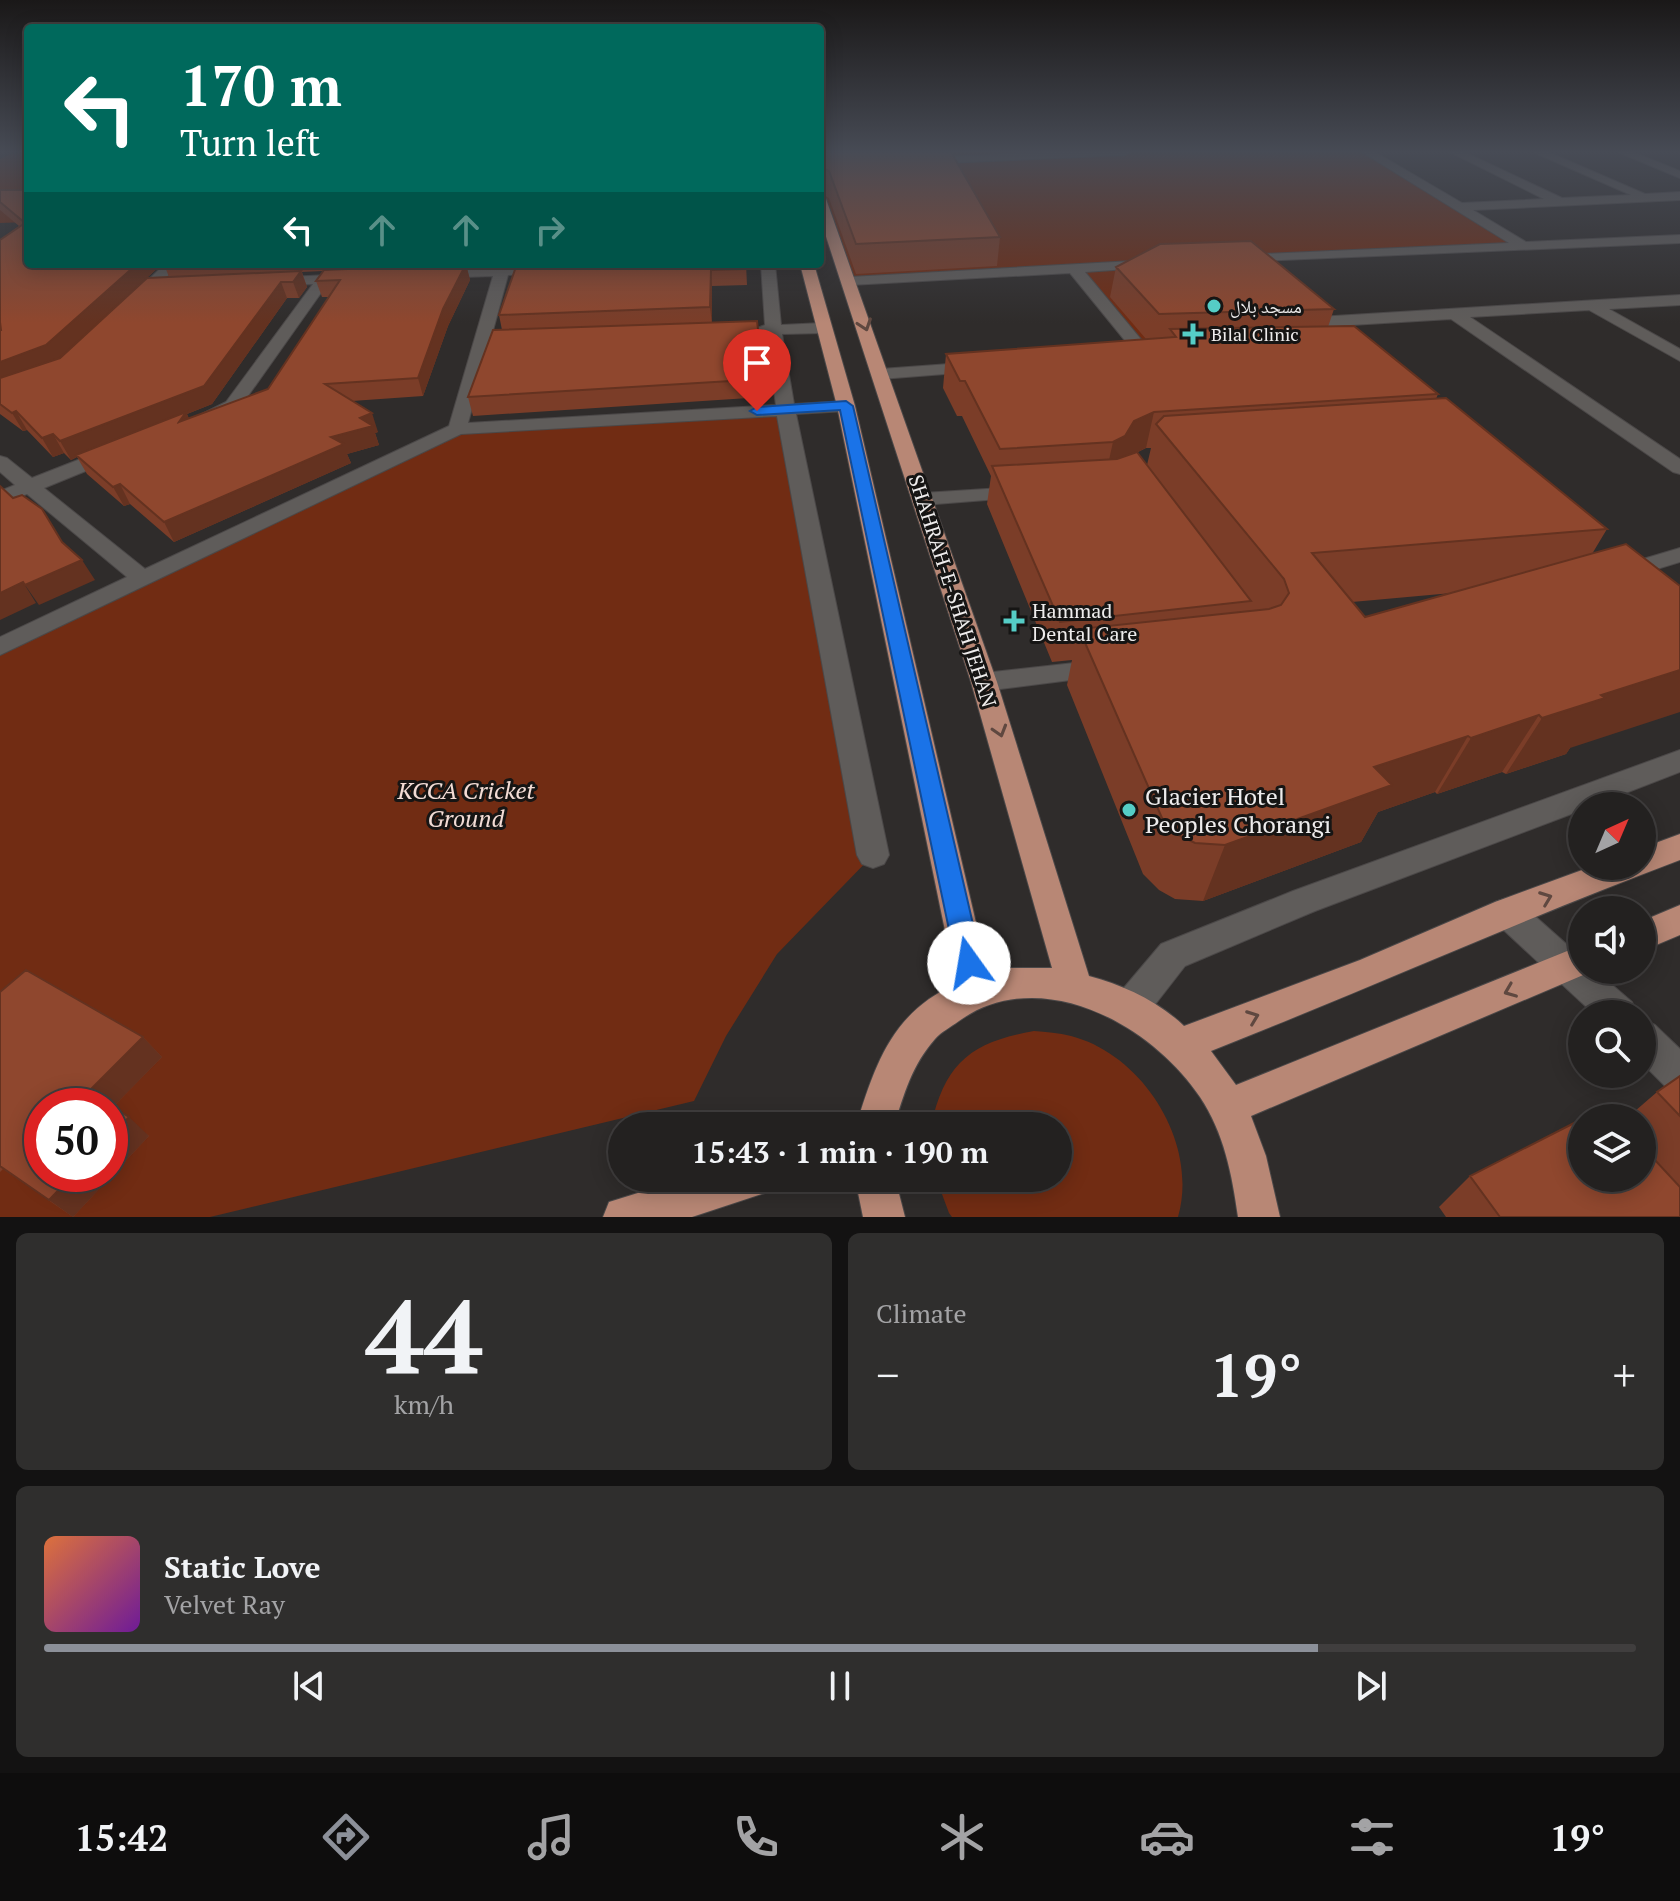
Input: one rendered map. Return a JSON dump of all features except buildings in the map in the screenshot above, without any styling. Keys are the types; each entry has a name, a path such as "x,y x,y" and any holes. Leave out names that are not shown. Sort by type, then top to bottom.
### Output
{"main road":[{"name":"SHAHRAH-E-SHAH JEHAN","path":"824,210 984,682 1042,869 1074,986"},
{"path":"808,268 846,406 975,991"},
{"path":"1656,856 1680,847"},
{"path":"1180,1045 1370,972 1507,912 1593,880"},
{"path":"1656,930 1680,920"},
{"path":"1228,1107 1568,967"},
{"path":"877,1112 879,1098 894,1061 916,1031 944,1007 975,991 1007,984 1041,982 1074,986 1130,1008 1180,1045 1198,1064 1228,1107 1251,1160 1259,1217"},
{"path":"624,1217 707,1192"},
{"path":"878,1192 884,1217"}],"street":[{"path":"1464,209 1521,244"},
{"path":"1219,260 1680,239"},
{"path":"1248,259 1270,279"},
{"path":"850,281 1161,263"},
{"path":"127,308 169,268"},
{"path":"413,275 561,268"},
{"path":"768,268 773,330 787,409 873,855"},
{"path":"1074,268 1146,355"},
{"path":"457,429 490,340 502,270"},
{"path":"260,282 368,277"},
{"path":"188,424 232,406 324,279"},
{"path":"149,287 181,286"},
{"path":"1337,340 1311,316 1455,314 1680,300"},
{"path":"1593,306 1680,356"},
{"path":"1455,314 1680,468"},
{"path":"742,331 823,328"},
{"path":"881,374 990,366"},
{"path":"0,647 457,429 846,406"},
{"path":"0,498 130,446"},
{"path":"0,462 143,579"},
{"path":"923,499 1047,491"},
{"path":"1641,590 1609,570 1680,555"},
{"path":"984,682 1125,666"},
{"path":"1130,1008 1173,955 1304,901 1680,761"},
{"path":"1507,912 1568,959"},
{"path":"1593,984 1607,1000"},
{"path":"1656,1051 1680,1075"}],"green space":[{"path":"0,209 24,209 24,222 0,223"},
{"path":"824,209 1465,209 1531,247 1250,259 1146,355 1074,268 845,280"},
{"name":"KCCA Cricket Ground","path":"786,413 873,855 777,954 726,1036 694,1101 648,1112 608,1112 608,1122 210,1217 0,1217 0,647 457,429"},
{"path":"1034,1031 1071,1036 1097,1046 1121,1062 1142,1082 1160,1106 1173,1133 1180,1161 1182,1189 1178,1217 952,1217 941,1192 1072,1192 1072,1112 935,1112 944,1086 964,1059 994,1041"}],"place":[{"name":"مسجد بلال","path":"1214,306"},
{"name":"Bilal Clinic","path":"1193,334"},
{"name":"Hammad Dental Care","path":"1014,621"},
{"name":"Glacier Hotel Peoples Chorangi","path":"1129,810"}],"route":[{"path":"757,411 846,406 969,963"}]}
